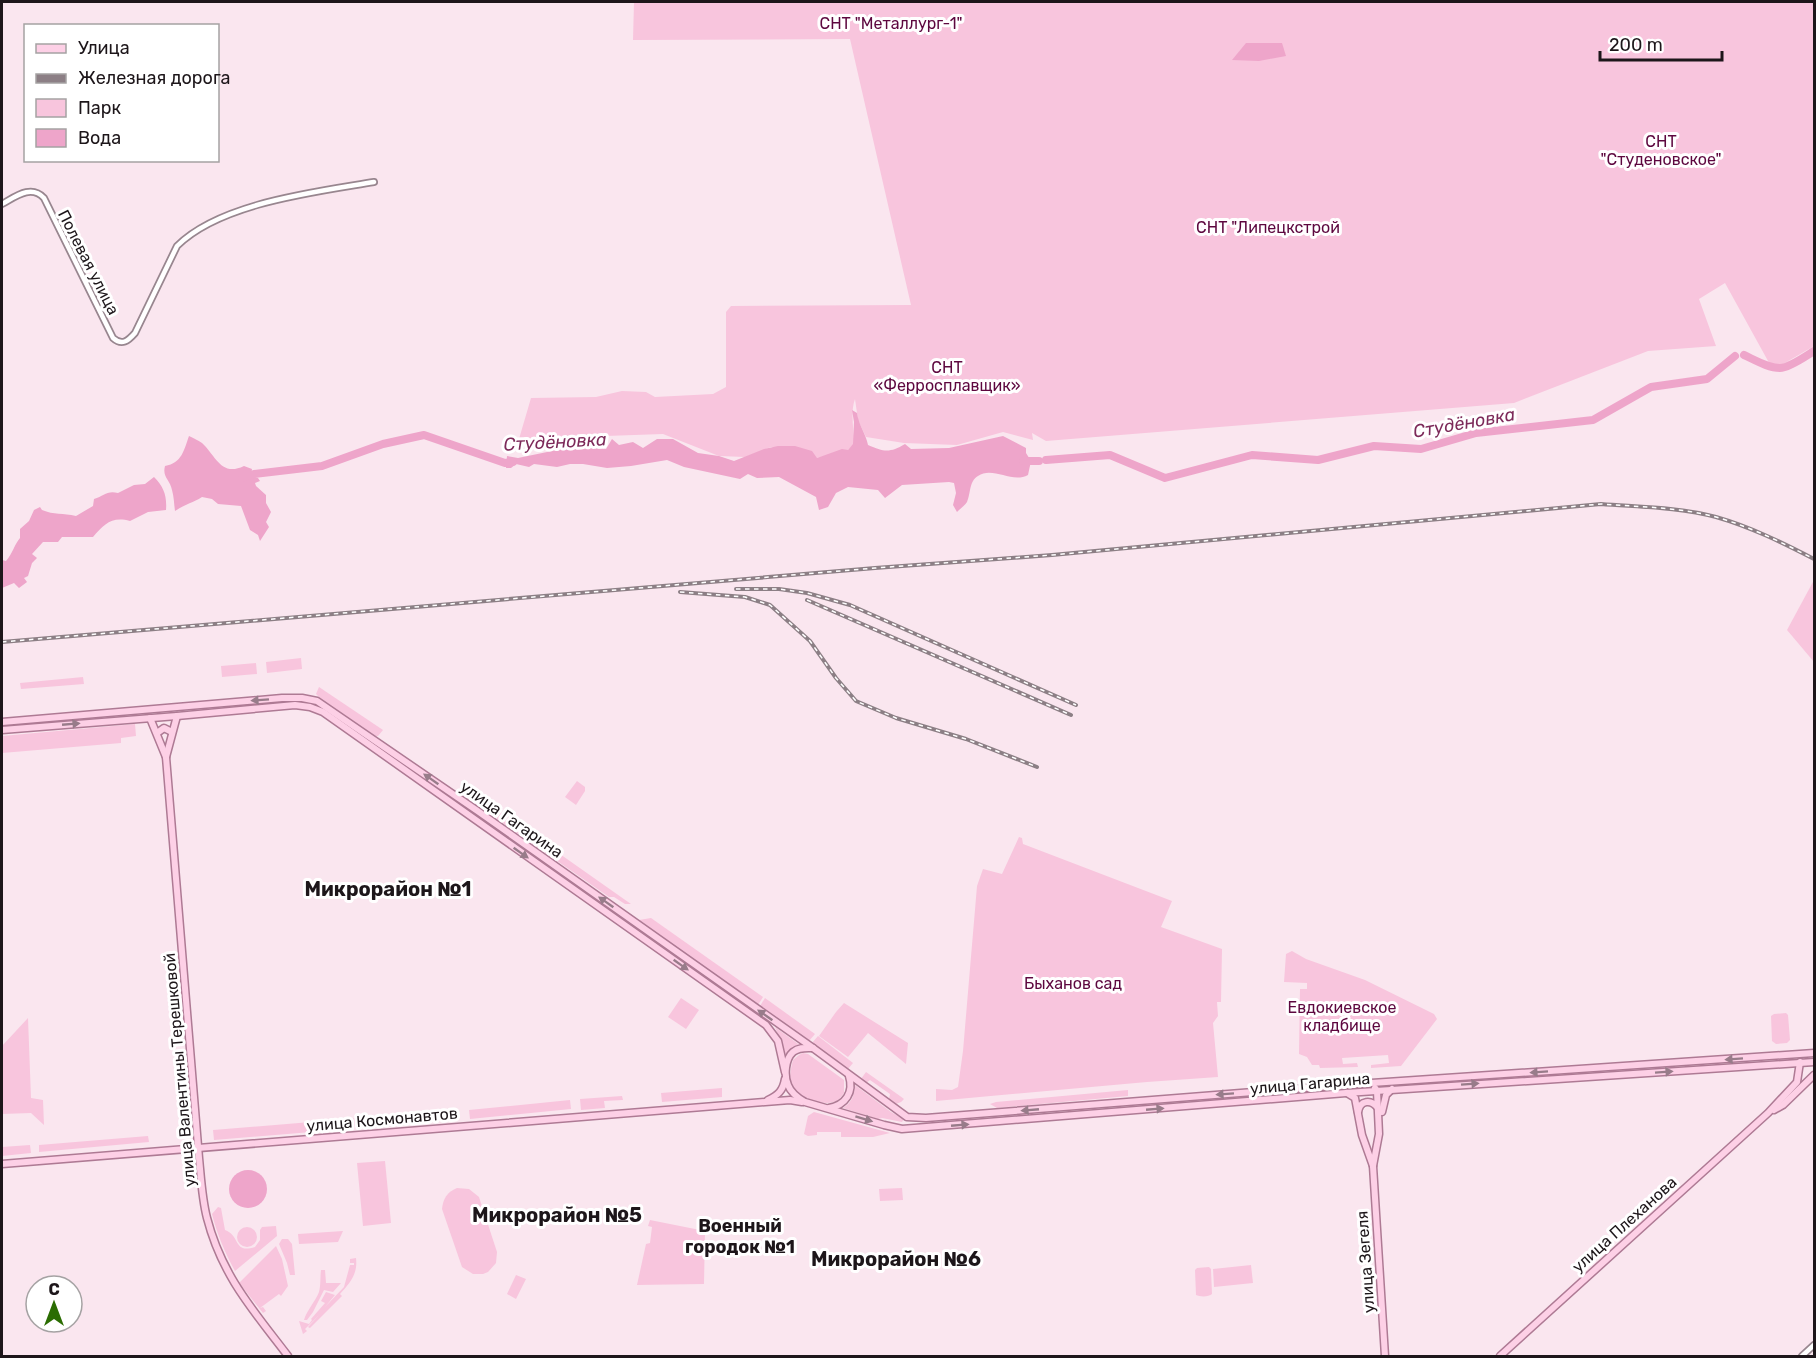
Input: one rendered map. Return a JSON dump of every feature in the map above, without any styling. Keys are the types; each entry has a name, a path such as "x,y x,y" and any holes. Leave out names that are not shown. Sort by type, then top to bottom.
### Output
{"main road":[{"name":"улица Гагарина","path":"156,709 282,698 317,701 766,1025 778,1041 786,1075"},
{"name":"улица Гагарина","path":"150,718 295,705 323,712 395,759 813,1048"},
{"path":"166,754 177,716 167,708"},
{"path":"150,718 156,709"},
{"path":"2,722 156,709"},
{"path":"2,730 150,718"},
{"path":"150,718 166,754"},
{"path":"157,733 164,728 172,732"},
{"name":"улица Валентины Терешковой","path":"166,754 198,1147 206,1211 225,1268 244,1301 288,1356"},
{"path":"765,1102 778,1095 783,1088 789,1059 794,1051 801,1048 813,1048 848,1075 851,1087 847,1098 838,1106 826,1108 805,1102 791,1090 786,1075"},
{"name":"улица Гагарина","path":"848,1075 907,1117 937,1117 1367,1083 1813,1053"},
{"name":"улица Гагарина","path":"1803,1062 1813,1053"},
{"path":"1792,1055 1803,1062 1800,1088"},
{"path":"1689,1070 1693,1061"},
{"name":"улица Плеханова","path":"1500,1356 1768,1113 1797,1082 1803,1062"},
{"name":"улица Гагарина","path":"826,1108 902,1129 1346,1093 1815,1062"},
{"name":"улица Плеханова","path":"1768,1113 1783,1105 1815,1075"},
{"path":"1372,1166 1383,1103 1390,1090 1401,1082"},
{"path":"1367,1083 1377,1091 1380,1124"},
{"path":"1346,1093 1354,1098 1372,1166"},
{"name":"улица Космонавтов","path":"2,1164 790,1100 805,1102"},
{"path":"1358,1112 1359,1106 1370,1101 1379,1109"},
{"path":"1102,1104 1098,1109 1103,1113"},
{"path":"1362,1135 1371,1138 1379,1134"},
{"name":"улица Зегеля","path":"1372,1166 1385,1356"}],"street":[{"name":"Полевая улица","path":"2,204 23,193 35,192 44,198 113,338 120,342 127,341 135,333 177,246 186,237 243,209 297,194 374,182"},
{"path":"1802,1356 1815,1345"}],"green space":[{"path":"634,2 1814,2 1814,346 1773,370 1725,283 1699,299 1716,346 1648,351 1514,403 1046,441 1032,433 1033,440 1003,432 957,445 904,443 866,437 858,420 855,399 852,415 854,444 848,450 817,458 771,447 745,457 719,456 663,434 519,439 531,398 596,397 622,391 646,392 655,397 713,394 726,387 726,312 731,306 911,305 850,39 633,40"},
{"path":"1814,580 1814,662 1787,630"},
{"path":"301,658 302,669 267,673 266,662"},
{"path":"256,663 257,674 222,677 221,666"},
{"path":"83,677 84,684 21,689 20,683"},
{"path":"319,687 383,730 375,736 320,698 316,694"},
{"path":"135,724 136,736 121,738 121,743 2,753 2,736"},
{"path":"577,781 585,787 585,791 576,805 565,797"},
{"path":"496,809 631,904 625,904 614,897 609,897 497,819"},
{"name":"Быханов сад","path":"1019,837 1022,838 1023,844 1172,901 1161,927 1222,949 1221,1002 1217,1002 1218,1016 1213,1023 1218,1077 936,1101 936,1089 952,1090 958,1087 977,886 983,869 1002,874"},
{"path":"651,918 763,997 758,1005 639,920"},
{"name":"Евдокиевское кладбище","path":"1292,951 1306,959 1365,980 1434,1014 1437,1019 1401,1066 1371,1068 1371,1065 1389,1063 1388,1055 1342,1058 1343,1064 1357,1063 1358,1067 1320,1068 1319,1065 1312,1065 1307,1057 1299,1054 1300,989 1307,989 1307,983 1284,982 1286,954"},
{"path":"681,998 699,1010 686,1029 668,1017"},
{"path":"765,998 815,1034 809,1041 760,1006"},
{"path":"844,1003 908,1043 906,1064 868,1033 848,1057 819,1036"},
{"path":"1786,1013 1790,1040 1787,1043 1776,1044 1772,1041 1771,1016"},
{"path":"28,1018 31,1098 43,1100 44,1125 31,1113 2,1114 2,1046"},
{"path":"775,1027 801,1046 788,1053 785,1058 780,1040"},
{"path":"818,1036 853,1063 848,1069 812,1043"},
{"path":"803,1053 808,1054 844,1080 844,1093 838,1100 822,1103 803,1096 794,1089 790,1079 792,1063"},
{"path":"866,1072 904,1099 896,1104 889,1099 890,1094 870,1080 866,1083 861,1079"},
{"path":"855,1085 904,1119 902,1122 878,1119 843,1108 852,1098"},
{"path":"722,1088 722,1097 662,1102 661,1093"},
{"path":"1128,1090 1128,1096 997,1108 990,1104 996,1102"},
{"path":"622,1096 623,1100 604,1101 605,1108 581,1110 580,1099"},
{"path":"570,1100 571,1109 470,1119 469,1110"},
{"path":"814,1112 890,1133 873,1137 841,1137 841,1132 817,1132 817,1135 808,1136 804,1134 808,1116"},
{"path":"423,1113 424,1123 375,1127 374,1117"},
{"path":"371,1117 372,1127 214,1140 213,1130"},
{"path":"148,1136 149,1142 39,1152 39,1145"},
{"path":"30,1145 31,1153 2,1156 2,1147"},
{"path":"385,1161 391,1223 363,1226 357,1163"},
{"path":"457,1188 469,1189 479,1197 497,1252 496,1263 483,1274 473,1274 462,1267 442,1209 446,1196"},
{"path":"902,1188 903,1200 880,1201 879,1189"},
{"path":"218,1207 221,1208 225,1230 243,1248 255,1247 260,1240 262,1227 276,1226 277,1236 235,1271 216,1229 212,1214"},
{"path":"650,1220 705,1231 704,1284 637,1285 646,1244 650,1243 652,1227 648,1226"},
{"path":"247,1227 254,1230 257,1237 254,1244 247,1247 240,1244 237,1237 240,1230"},
{"path":"343,1231 338,1242 299,1244 298,1234"},
{"path":"282,1239 288,1239 292,1244 295,1275 290,1275 279,1244"},
{"path":"276,1246 282,1259 288,1286 281,1296 279,1294 260,1308 263,1307 266,1311 263,1313 239,1283"},
{"path":"356,1258 354,1274 340,1294 342,1296 310,1328 308,1327 320,1314 305,1329 307,1331 303,1334 299,1321 309,1324 325,1303 321,1301 326,1292 335,1295 325,1307 344,1287 350,1265 354,1265 350,1263 350,1259"},
{"path":"1251,1265 1253,1283 1214,1287 1213,1269"},
{"path":"1209,1267 1212,1294 1209,1296 1196,1295 1195,1270"},
{"path":"321,1270 325,1270 326,1283 341,1283 333,1292 324,1290 313,1312 307,1320 304,1320 319,1292"},
{"path":"516,1275 526,1279 516,1299 507,1294"}],"water":[{"path":"1246,43 1282,43 1286,56 1259,61 1232,60"},
{"path":"852,410 857,413 868,445 883,450 895,449 905,444 911,449 949,448 1003,436 1026,448 1031,461 1028,475 1016,478 984,473 978,476 972,484 967,502 957,512 953,505 956,493 954,483 949,482 902,485 885,498 878,490 848,487 836,493 828,507 819,510 816,497 779,477 757,478 748,474 740,479 684,467 667,460 607,468 583,464 557,467 534,464 529,467 516,464 511,468 506,468 507,456 518,458 552,451 528,447 540,441 563,441 569,446 606,449 612,439 619,445 633,442 643,448 657,439 673,439 698,453 734,461 764,449 795,446 812,451 817,458 842,449 848,450 853,444"},
{"path":"189,436 202,443 224,467 236,469 244,466 252,469 251,476 260,481 255,483 256,486 266,495 266,503 271,512 266,522 269,527 260,541 258,535 250,530 241,506 218,504 212,499 202,497 175,511 172,490 165,476 165,466 179,459"},
{"path":"154,477 164,492 166,510 148,512 130,521 113,520 93,537 62,537 58,542 43,542 32,554 37,558 32,563 28,576 24,578 27,582 19,588 14,583 2,588 2,560 6,561 10,555 20,538 20,529 29,521 34,510 40,507 51,513 76,516 93,506 94,499 108,493 118,493 134,485 145,484"},
{"path":"248,1170 262,1175 267,1189 262,1203 248,1208 234,1203 229,1189 234,1175"}],"waterway":[{"name":"Студёновка","path":"1744,355 1766,365 1780,368 1793,364 1814,351"},
{"name":"Студёновка","path":"1046,460 1110,455 1165,478 1252,455 1318,460 1374,446 1421,449 1476,433 1593,420 1651,387 1707,379 1735,356"},
{"name":"Студёновка","path":"242,478 254,474 322,466 383,444 424,435 505,463 513,462"},
{"name":"Студёновка","path":"1023,461 1039,461"}],"railway":[{"path":"2,642 1052,555 1601,504 1673,509 1716,517 1754,530 1814,559"},
{"path":"736,589 779,589 807,593 850,605 1076,705"},
{"path":"680,592 745,597 770,605 810,641 836,678 856,701 896,718 966,739 1037,767"},
{"path":"807,600 1071,715"}],"district":[{"name":"Микрорайон №1","path":"388,889"},
{"name":"Микрорайон №5","path":"557,1215"},
{"name":"Военный городок №1","path":"740,1236"},
{"name":"Микрорайон №6","path":"896,1259"}],"park label":[{"name":"СНТ \"Металлург-1\"","path":"891,23"},
{"name":"СНТ \"Студеновское\"","path":"1661,150"},
{"name":"СНТ \"Липецкстрой","path":"1268,227"},
{"name":"СНТ «Ферросплавщик»","path":"947,376"}]}
